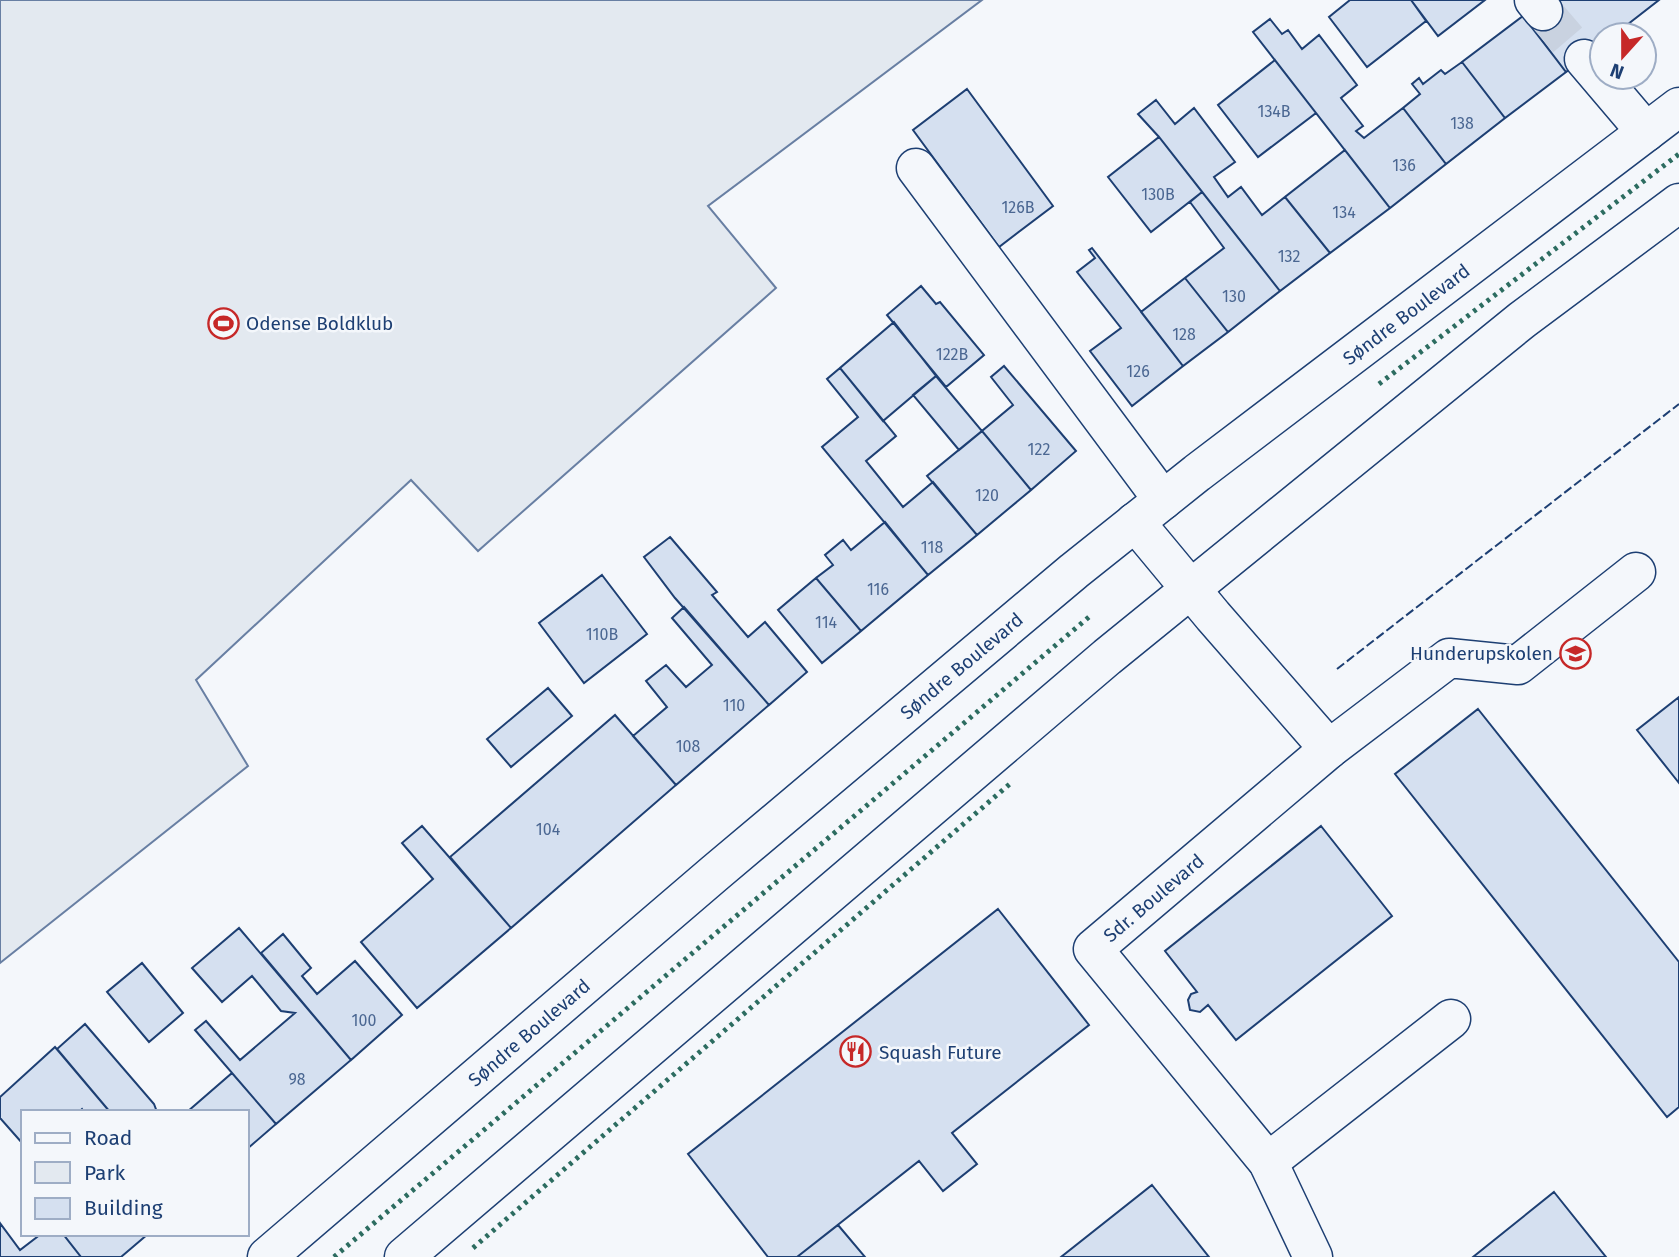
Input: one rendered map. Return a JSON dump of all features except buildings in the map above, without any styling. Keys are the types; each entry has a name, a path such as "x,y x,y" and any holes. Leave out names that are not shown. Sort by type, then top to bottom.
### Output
{"street":[{"path":"1584,59 1646,132"},
{"name":"Søndre Boulevard","path":"267,1257 715,873 1074,571 1679,107"},
{"path":"916,167 1149,511 1191,590 1329,749"},
{"path":"404,1257 1107,657 1522,320 1679,203"},
{"name":"Sdr. Boulevard","path":"1313,1257 1268,1162 1093,949 1329,749 1449,658 1518,665 1636,572"},
{"path":"1268,1162 1451,1019"}],"green space":[{"name":"Odense Boldklub","path":"0,0 982,0 708,206 776,288 478,551 411,480 196,680 248,766 0,963"}],"tunnel":[{"path":"1543,11 1584,59"}],"hedge":[{"path":"1379,384 1679,154"},
{"path":"334,1257 1089,617"},
{"path":"473,1248 1012,782"}],"fence":[{"path":"1337,669 1679,404"}],"place":[{"name":"Odense Boldklub","path":"223,323"},
{"name":"Hunderupskolen","path":"1576,653"},
{"name":"Squash Future","path":"856,1052"}]}
